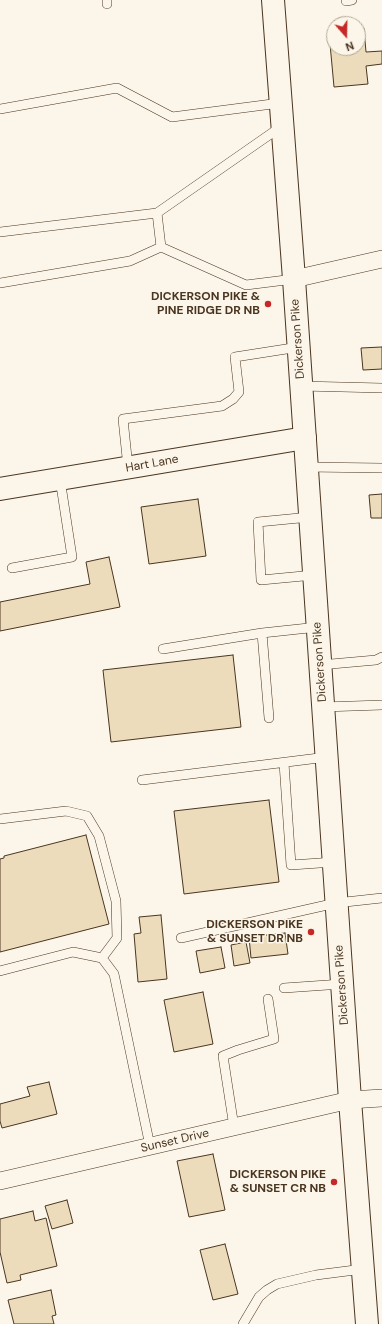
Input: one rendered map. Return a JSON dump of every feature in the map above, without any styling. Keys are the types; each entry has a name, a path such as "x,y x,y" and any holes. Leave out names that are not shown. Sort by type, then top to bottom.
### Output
{"main road":[{"name":"Dickerson Pike","path":"273,0 299,348 336,903 367,1324"},
{"name":"Hart Lane","path":"0,489 305,438"}],"street":[{"path":"294,279 382,260"},
{"name":"Sunset Drive","path":"0,1181 350,1100 382,1098"}],"lane":[{"path":"0,109 117,88 172,117 280,103"},
{"path":"0,232 157,213 282,126"},
{"path":"157,213 161,247"},
{"path":"0,283 130,261 161,247 246,285 294,279"},
{"path":"128,468 123,419 222,406 233,399 239,392 235,357 299,348"},
{"path":"301,386 382,388"},
{"path":"307,467 382,468"},
{"path":"12,568 72,557 60,479"},
{"path":"310,517 258,522 261,580 314,576"},
{"path":"163,648 262,633 318,627"},
{"path":"262,633 269,718"},
{"path":"320,665 376,660 382,657"},
{"path":"323,706 382,705"},
{"path":"142,780 326,757"},
{"path":"284,763 291,865 334,862"},
{"path":"0,819 66,811 87,816 99,836 116,901 117,938 102,958"},
{"path":"181,938 336,903 382,898"},
{"path":"0,970 73,952 102,958 114,974 150,1146"},
{"path":"284,988 342,984"},
{"path":"234,1127 223,1056 274,1039 268,998"},
{"path":"243,1324 260,1297 267,1290 277,1284 316,1275 363,1269"}],"building":[{"path":"382,51 382,64 366,66 368,84 334,87 331,56 366,56 366,52"},
{"path":"382,347 382,369 363,370 361,348"},
{"path":"382,494 382,518 371,518 369,495"},
{"path":"198,499 206,556 149,564 141,507"},
{"path":"109,557 120,607 0,631 0,602 90,584 86,562"},
{"path":"233,655 241,727 111,742 103,670"},
{"path":"269,800 279,882 184,894 174,811"},
{"path":"86,835 109,924 0,952 0,859 4,858 4,856"},
{"path":"161,915 167,979 138,982 134,934 141,933 139,917"},
{"path":"285,933 288,954 251,958 249,937"},
{"path":"246,942 250,963 234,966 231,945"},
{"path":"221,947 225,968 200,973 196,951"},
{"path":"203,992 213,1044 174,1052 164,1000"},
{"path":"49,1082 57,1114 2,1128 0,1121 0,1104 30,1096 27,1087"},
{"path":"213,1154 225,1210 189,1217 177,1161"},
{"path":"67,1200 73,1223 52,1229 45,1206"},
{"path":"33,1211 35,1221 46,1218 57,1266 20,1275 21,1280 7,1283 0,1252 0,1219"},
{"path":"225,1244 238,1294 213,1300 200,1250"},
{"path":"51,1290 56,1315 52,1316 54,1324 14,1324 8,1300"}],"place":[{"name":"DICKERSON PIKE & PINE RIDGE DR NB","path":"268,304"},
{"name":"DICKERSON PIKE & SUNSET DR NB","path":"311,932"},
{"name":"DICKERSON PIKE & SUNSET CR NB","path":"334,1182"}]}
